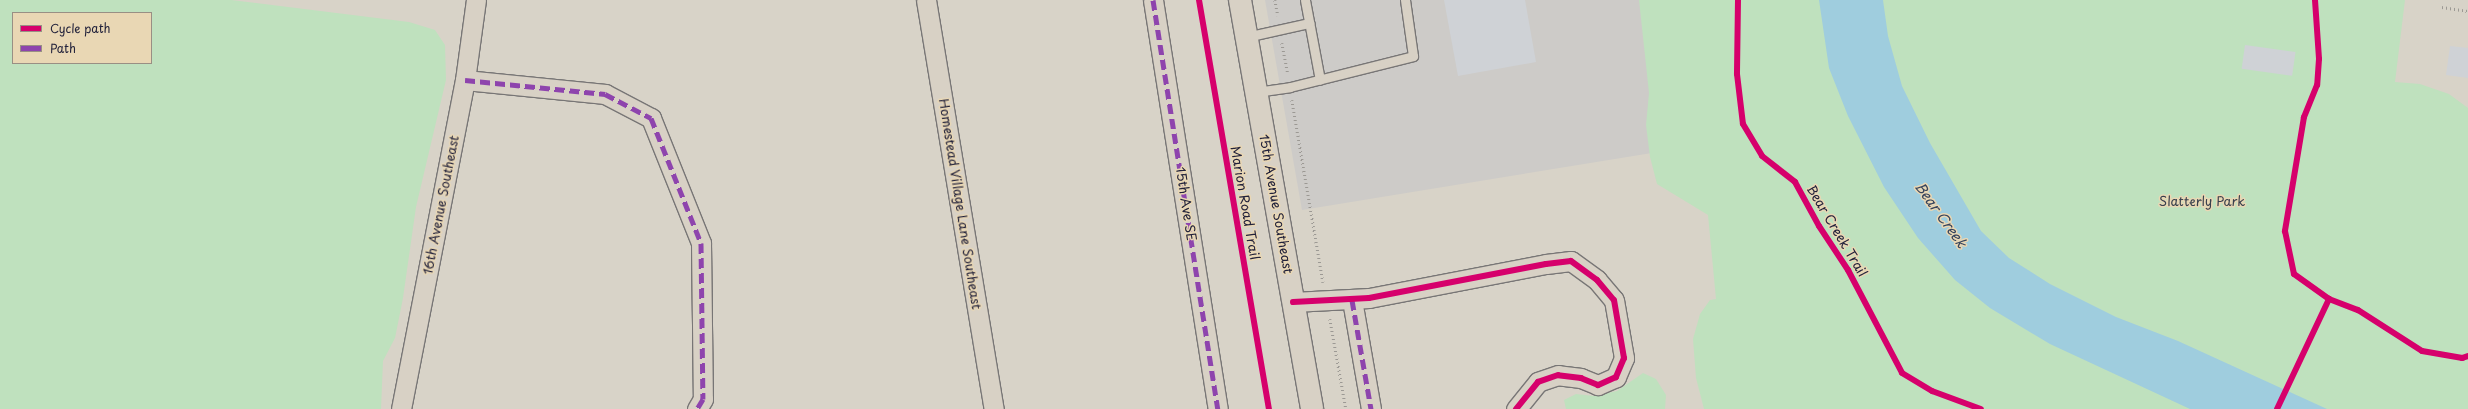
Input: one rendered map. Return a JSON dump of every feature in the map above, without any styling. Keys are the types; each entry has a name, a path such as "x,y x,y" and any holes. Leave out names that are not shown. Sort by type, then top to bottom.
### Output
{"main road":[{"name":"15th Avenue Southeast","path":"1240,0 1312,409"}],"street":[{"name":"16th Avenue Southeast","path":"401,409 465,80 476,0"},
{"name":"Homestead Village Lane Southeast","path":"926,0 994,409"},
{"name":"15th Ave SE","path":"1154,0 1218,409"},
{"path":"465,80 605,94 651,118 701,243 703,399 697,409"},
{"path":"1293,302 1352,300 1570,261 1597,280 1614,300 1624,358 1616,377 1598,385 1581,378 1558,375 1538,382 1516,409"},
{"path":"1352,300 1371,409"}],"lane":[{"path":"1305,0 1320,80"},
{"path":"1256,92 1290,88 1413,56 1405,0"},
{"path":"1246,37 1309,23"}],"path":[{"path":"1275,0 1326,302 1346,409"},
{"path":"2442,8 2468,11"}],"shaded area":[{"path":"1265,0 1669,0 1701,145 1302,210"}],"green space":[{"path":"0,0 231,0 409,22 435,30 445,45 446,80 416,207 403,298 395,338 383,361 381,409 0,409"},
{"name":"Slatterly Park","path":"1639,0 2405,0 2395,82 2420,84 2449,94 2468,108 2468,409 1704,409 1696,378 1693,339 1700,314 1710,300 1716,299 1708,215 1657,184 1650,157 1646,125 1649,93"},
{"path":"1643,373 1656,379 1666,395 1665,409 1566,409 1564,400 1576,394 1594,396 1617,391"}],"water":[{"name":"Bear Creek","path":"1819,0 1883,0 1888,36 1902,86 1930,143 1981,231 2009,258 2050,284 2116,317 2178,341 2327,409 2190,409 2050,344 1990,308 1955,280 1918,238 1884,187 1848,116 1829,68"}],"building":[{"path":"1444,0 1525,0 1536,62 1458,76"},
{"path":"2245,45 2296,52 2292,76 2242,69"},
{"path":"2450,46 2468,48 2468,78 2446,75"}],"marked path":[{"path":"1153,0 1218,409"},
{"path":"465,80 605,94 651,118 701,243 703,399 697,409"},
{"path":"1352,300 1371,409"}],"cycle path":[{"name":"Marion Road Trail","path":"1199,0 1269,409"},
{"name":"Bear Creek Trail","path":"1738,0 1737,74 1743,124 1762,156 1795,182 1819,226 1848,270 1902,373 1932,391 1981,409"},
{"path":"2315,0 2319,59 2317,85 2304,117 2285,231 2294,274 2329,299 2358,310 2422,351 2462,358 2468,356"},
{"path":"1293,302 1369,298 1546,264 1571,261 1597,280 1614,300 1624,358 1616,377 1598,385 1581,378 1558,375 1538,382 1516,409"},
{"path":"2277,409 2329,299"}]}
